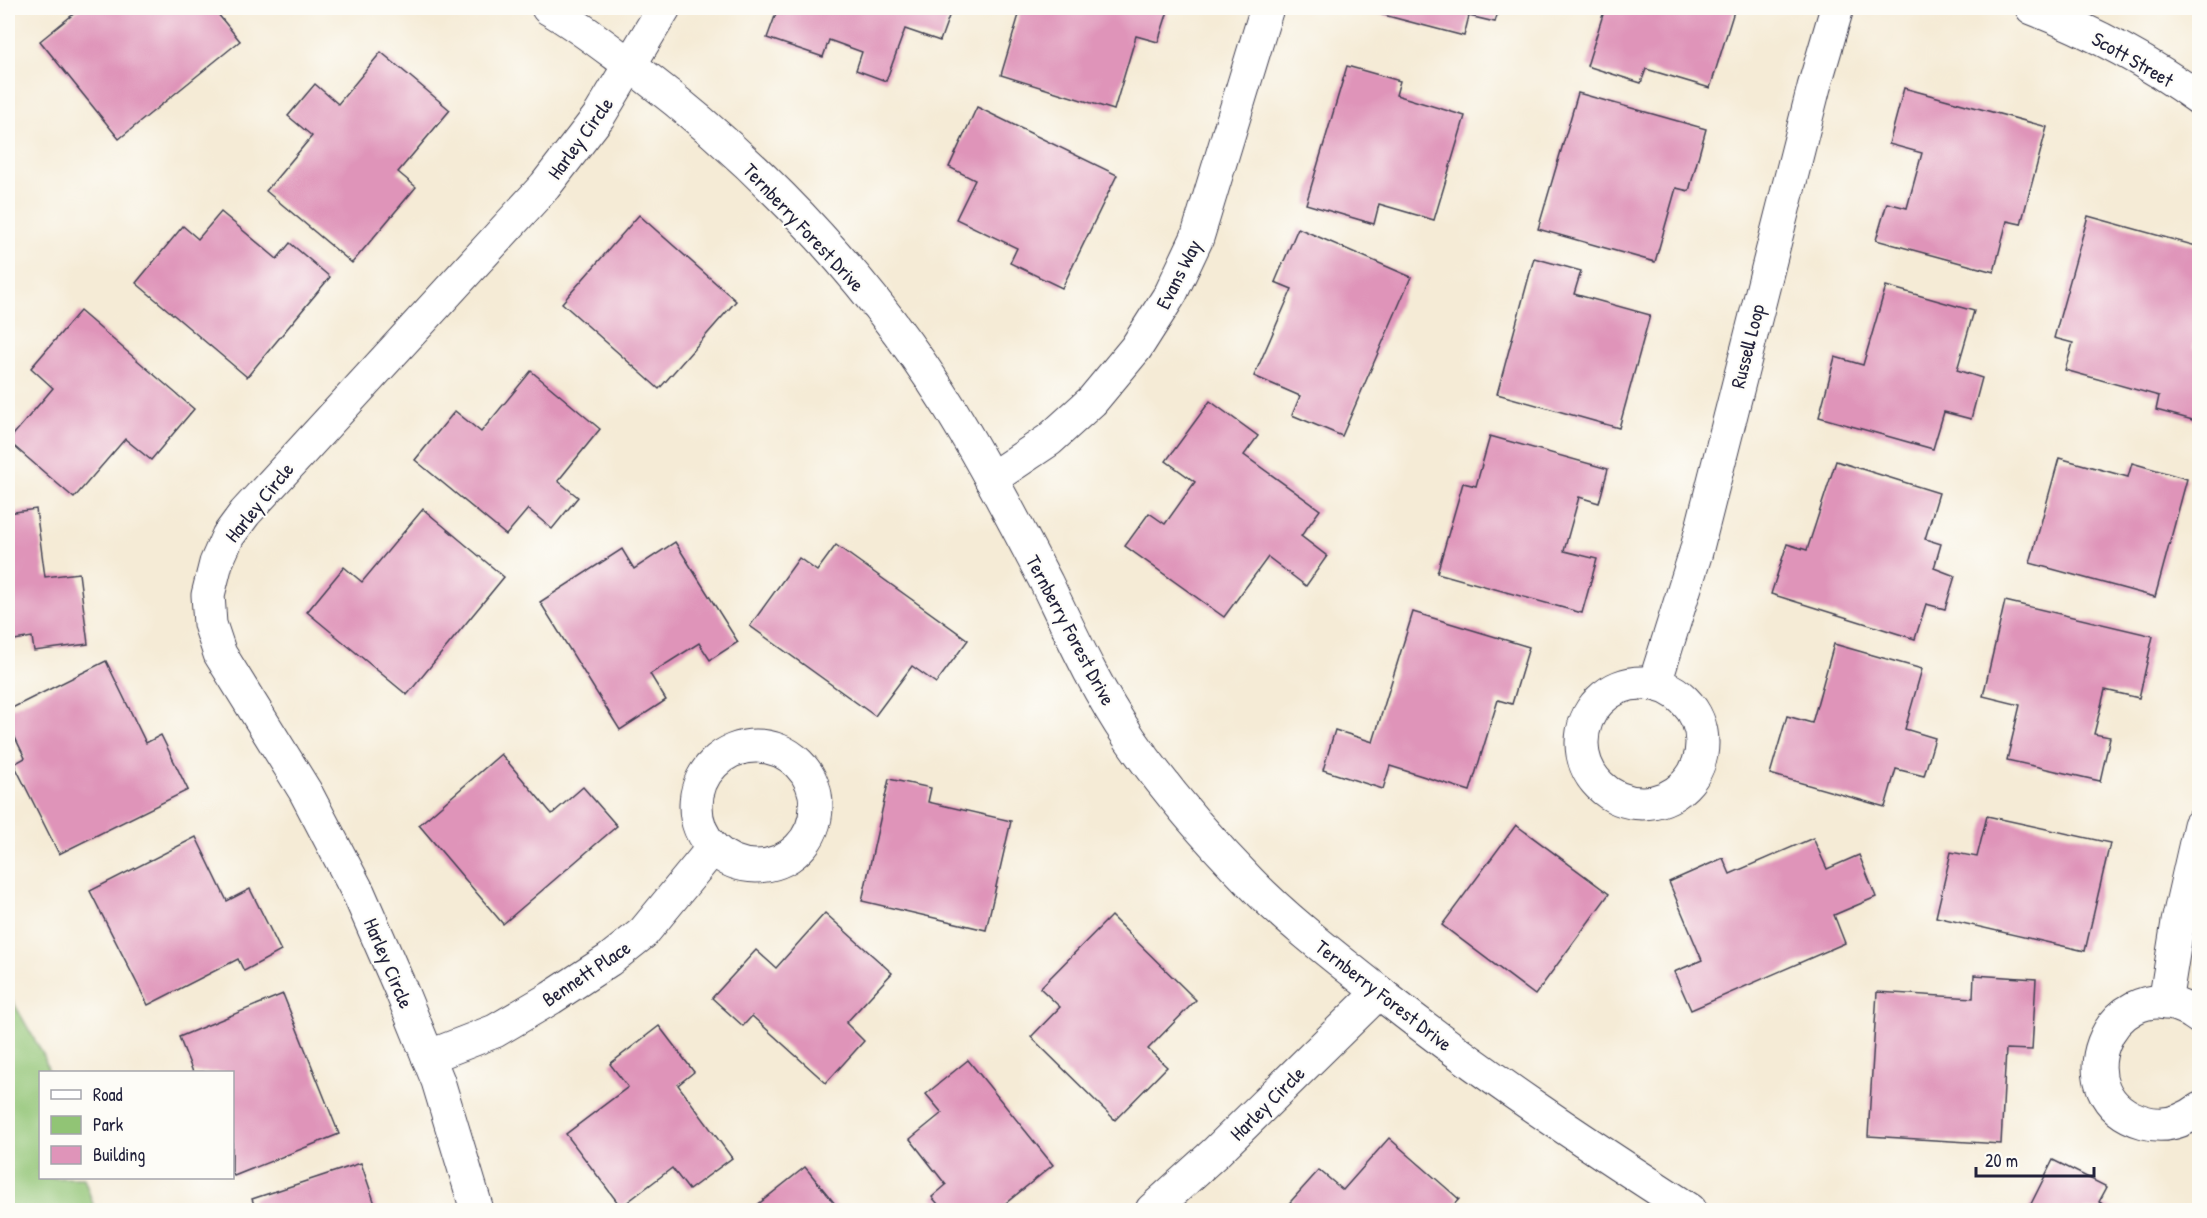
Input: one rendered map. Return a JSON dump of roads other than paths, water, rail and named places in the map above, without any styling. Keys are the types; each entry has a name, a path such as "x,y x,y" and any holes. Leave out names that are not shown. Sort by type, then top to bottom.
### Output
{"street":[{"name":"Ternberry Forest Drive","path":"548,8 575,23 677,101 770,185 836,256 906,342 963,429 1042,576 1083,662 1130,738 1183,807 1250,882 1317,943 1435,1036 1618,1164 1690,1210"},
{"name":"Harley Circle","path":"477,1210 438,1081 359,894 305,790 220,654 210,624 208,595 216,563 228,536 245,513 544,186 599,116 664,8"},
{"name":"Evans Way","path":"991,479 1049,440 1092,401 1136,348 1171,293 1197,238 1267,8"},
{"name":"Russell Loop","path":"1655,683 1696,552 1811,98 1837,8"},
{"name":"Scott Street","path":"2032,8 2068,22 2122,51 2199,99"},
{"path":"2165,1003 2178,922 2199,825"},
{"name":"Bennett Place","path":"428,1058 495,1030 551,998 609,960 643,933 713,848"},
{"name":"Harley Circle","path":"1152,1210 1224,1145 1379,992"},
{"path":"2199,1018 2184,1008 2165,1003 2145,1004 2126,1013 2110,1028 2101,1047 2098,1068 2103,1088 2115,1105 2132,1118 2151,1124 2171,1124 2189,1118 2199,1109"}]}
